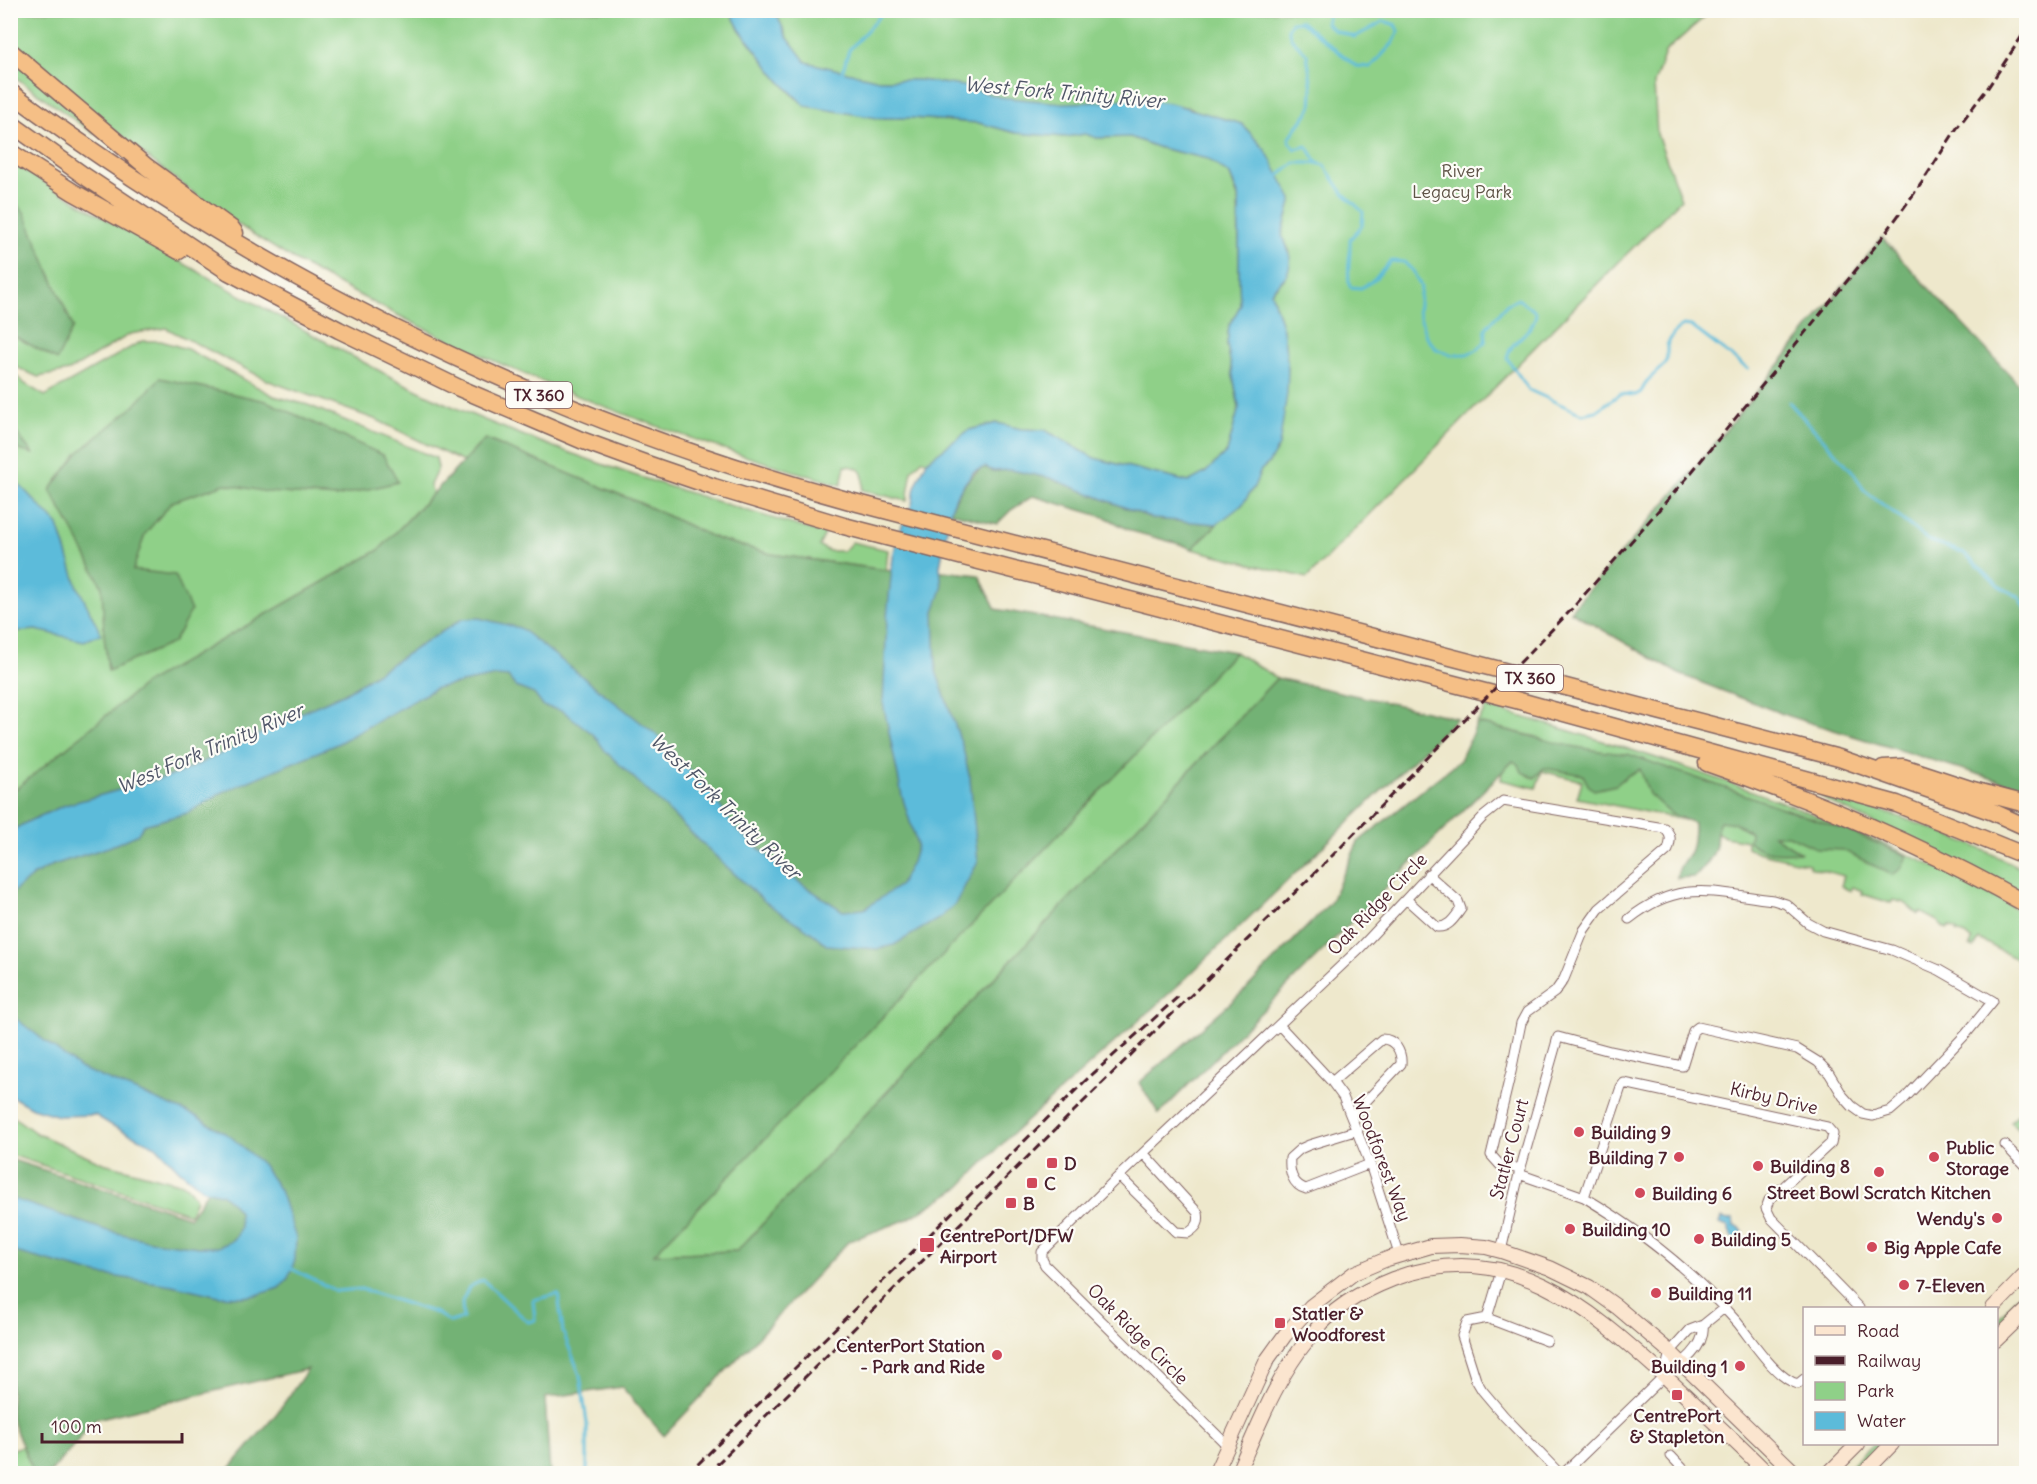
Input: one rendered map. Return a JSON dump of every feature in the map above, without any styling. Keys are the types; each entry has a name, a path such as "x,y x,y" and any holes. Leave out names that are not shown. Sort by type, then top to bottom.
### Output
{"highway":[{"path":"10,51 147,167 232,229 245,249"},
{"name":"TX 360","path":"10,92 99,156 245,249 403,334 591,416 720,463 850,501 1839,758 1993,812 2026,827"},
{"name":"TX 360","path":"10,123 83,176 229,272 398,359 581,440 714,487 844,525 1516,700 1897,804 2026,856"},
{"path":"10,152 73,192 211,269 229,272"},
{"path":"1664,741 1693,758 1788,791 1890,835 1950,863 2026,904"},
{"path":"1872,768 1903,767 1973,790 2026,804"}],"street":[{"name":"Oak Ridge Circle","path":"1227,1445 1045,1265 1042,1252 1361,947 1428,874 1503,801 1664,828 1670,833 1671,840 1668,850 1599,909 1584,930 1564,979 1555,992 1527,1012 1521,1023 1491,1155 1500,1165 1520,1172"},
{"path":"1406,899 1437,927 1446,926 1454,919 1461,909 1458,901 1428,874"},
{"name":"Statler Court","path":"1500,1271 1501,1251 1520,1172 1558,1037 1682,1066 1693,1031 1698,1027 1797,1049 1818,1062 1829,1073 1852,1106 1863,1114 1873,1116 1890,1111 1905,1098 1966,1034 1993,1000 1939,969 1892,950 1824,931 1808,923 1786,904 1773,900 1692,890 1664,896 1629,919"},
{"name":"Woodforest Way","path":"1280,1025 1343,1097 1358,1130 1399,1254"},
{"path":"1332,1082 1382,1039 1393,1043 1399,1050 1401,1064 1352,1116"},
{"name":"Kirby Drive","path":"1584,1197 1624,1083 1827,1127 1833,1134 1831,1143 1769,1200 1766,1208 1771,1218 1858,1307"},
{"path":"1358,1130 1300,1149 1290,1158 1289,1169 1298,1185 1306,1189 1370,1164"},
{"path":"2006,1145 2026,1167"},
{"path":"1119,1176 1176,1232 1188,1233 1198,1226 1198,1213 1144,1154"},
{"path":"1520,1172 1584,1197 1620,1218 1711,1292 1779,1372 1794,1383 1798,1384 1803,1380"},
{"path":"1215,1473 1267,1360 1285,1335 1311,1306 1354,1273 1399,1254 1431,1246 1486,1247 1550,1268 1589,1287 1617,1307 1670,1352 1796,1473"},
{"path":"1237,1473 1285,1371 1310,1336 1337,1309 1353,1297 1405,1275 1450,1266 1478,1266 1500,1271 1552,1289 1577,1303 1628,1342 1768,1473"},
{"path":"1487,1318 1500,1271"},
{"path":"1994,1307 2026,1274"},
{"path":"1664,1376 1670,1352 1690,1330 1703,1325 1724,1308"},
{"path":"1998,1338 2026,1311"},
{"path":"1546,1341 1487,1318 1467,1322 1462,1336 1476,1380 1492,1404 1562,1473 1664,1376 1682,1364 1693,1352 1704,1331 1703,1325"},
{"path":"1267,1360 1285,1371"},
{"path":"1828,1473 1856,1445"},
{"path":"1863,1473 1890,1445"},
{"path":"1671,1456 1688,1473"},
{"path":"1747,1473 1758,1463"}],"green space":[{"path":"10,11 730,11 740,30 796,98 877,118 979,123 1016,133 1065,137 1085,134 1097,138 1130,137 1160,148 1208,159 1230,175 1238,198 1240,306 1229,326 1227,345 1239,407 1227,452 1205,473 1189,482 1094,458 1045,430 1021,429 997,423 969,430 927,461 922,460 912,470 907,501 862,490 863,476 859,470 851,466 845,466 841,485 722,449 605,407 433,333 317,273 245,229 141,152 11,39"},
{"name":"River Legacy Park","path":"775,11 1711,11 1665,52 1654,84 1657,134 1681,199 1307,578 1192,549 1223,518 1242,505 1254,487 1261,470 1269,463 1288,369 1283,329 1271,292 1284,279 1290,252 1282,235 1292,199 1192,108 1132,98 1103,102 1062,103 999,97 963,86 919,80 879,80 805,62 787,37"},
{"path":"10,55 95,132 94,134 11,74"},
{"path":"10,161 194,269 358,360 429,396 493,424 586,459 825,534 819,546 829,551 844,551 852,542 888,550 886,570 771,554 717,539 640,503 485,439 463,462 377,420 269,381 166,328 130,334 69,371 38,377 18,368 11,360"},
{"path":"11,199 24,212 73,327 57,360 11,334"},
{"path":"1882,238 2026,392 2026,789 1788,716 1679,674 1570,611 1686,479"},
{"path":"142,341 161,341 187,349 274,396 308,405 436,458 438,468 430,485 433,493 379,550 146,683 11,793 10,370 25,384 45,396"},
{"path":"160,378 266,401 383,455 398,482 336,497 267,492 225,484 172,502 145,534 133,570 175,575 191,611 173,643 108,671 102,587 50,490 78,453 133,407"},
{"path":"11,426 33,454 11,448"},
{"path":"485,439 640,503 717,539 771,554 899,572 915,568 979,575 996,609 1235,652 654,1254 737,1251 1277,678 1457,718 1182,982 1010,1136 959,1188 908,1219 849,1241 664,1436 622,1387 545,1398 550,1473 226,1473 277,1413 308,1369 96,1419 50,1473 34,1473 11,1419 10,1159 190,1217 230,1157 11,1047 11,793 146,683 379,550"},
{"path":"985,467 993,471 1011,470 1050,478 1154,519 1217,524 1192,549 1131,531 1107,518 1033,496 1011,510 997,524 950,512 963,486"},
{"path":"1235,652 1277,678 737,1251 653,1254"},
{"path":"1487,707 1581,734 1721,780 1813,814 1944,871 2026,915 2026,962 1979,939 1974,948 1970,946 1972,941 1965,935 1949,926 1947,929 1920,912 1918,914 1905,903 1893,900 1891,903 1862,894 1863,891 1852,887 1850,891 1841,886 1844,876 1809,867 1809,864 1757,852 1747,847 1747,841 1725,837 1700,823 1577,798 1582,781 1542,771 1536,788 1501,780 1502,772 1537,737 1477,723"},
{"path":"1477,723 1571,746 1628,754 1846,830 1907,856 1901,869 1892,875 1843,850 1818,849 1788,835 1773,835 1800,852 1766,851 1749,841 1750,832 1735,823 1720,821 1715,850 1708,862 1695,877 1677,878 1680,867 1691,849 1694,823 1671,814 1649,794 1640,769 1616,785 1594,790 1588,785 1583,775 1544,768 1534,778 1522,772 1519,765 1513,761 1159,1114 1139,1083 1245,990 1330,903 1358,842 1460,760"},
{"path":"1827,793 1954,837 2026,871 2026,896 1827,801 1821,795"},
{"path":"2019,941 2026,941 2026,961 2016,952"},
{"path":"2026,1106 2026,1140 2021,1130 2010,1122"},
{"path":"11,1115 36,1133 103,1163 186,1185 196,1199 190,1214 11,1155"},
{"path":"2026,1286 2026,1298 1998,1331 1998,1319"},
{"path":"1872,1445 1881,1445 1853,1473 1843,1473"},
{"path":"22,1446 34,1473 11,1474 11,1450"}],"water":[{"path":"730,11 775,11 787,37 806,62 879,80 919,80 963,86 999,97 1062,103 1103,102 1132,98 1170,103 1242,124 1266,151 1292,199 1282,235 1288,250 1290,266 1285,277 1271,292 1283,329 1288,369 1287,394 1279,446 1269,463 1261,470 1254,487 1242,505 1217,524 1154,519 1050,478 1011,470 993,471 985,467 973,472 957,494 950,512 940,566 942,589 934,611 936,671 963,748 970,779 978,862 955,904 940,918 894,945 877,949 826,945 811,932 763,900 743,882 606,752 594,735 563,711 543,706 534,694 516,687 508,677 497,676 436,688 337,744 223,792 188,813 144,825 137,835 109,847 53,865 34,875 11,894 11,831 65,805 177,774 345,693 462,619 479,618 520,628 662,739 673,754 707,787 735,828 797,881 843,911 864,909 900,885 912,862 917,845 902,796 883,703 887,617 893,556 899,532 912,504 915,487 927,461 969,430 997,423 1021,429 1045,430 1094,458 1188,482 1205,473 1227,452 1239,407 1227,345 1229,326 1240,306 1239,197 1230,175 1208,159 1160,148 1130,137 1097,138 1085,134 1065,137 1016,133 979,123 877,118 805,106 779,80 740,30"},
{"path":"11,476 58,525 77,585 101,634 84,641 36,630 11,632"},
{"path":"10,1014 80,1068 196,1116 230,1136 262,1164 280,1190 296,1238 295,1260 288,1278 279,1288 244,1297 219,1296 172,1285 97,1274 11,1251 11,1198 105,1230 151,1241 218,1247 230,1242 237,1235 240,1227 239,1212 232,1203 221,1194 204,1190 180,1171 156,1146 95,1115 59,1116 32,1108 11,1096"},
{"path":"1721,1218 1733,1219 1734,1226 1743,1232 1742,1239 1736,1240 1731,1236 1728,1227 1719,1224"}],"waterway":[{"path":"842,73 849,50 885,10"},
{"path":"1317,162 1307,146 1295,149 1289,138 1311,108 1312,89 1307,54 1291,38 1288,29 1292,22 1301,21 1356,66 1371,67 1393,43 1399,31 1396,25 1384,21 1355,37 1334,30 1326,23 1329,13 1333,10"},
{"path":"1277,177 1295,163 1324,165 1343,193 1363,212 1362,226 1350,239 1348,275 1350,287 1361,288 1374,280 1391,261 1404,262 1413,271 1421,287 1418,311 1426,336 1436,349 1453,355 1467,354 1478,349 1485,342 1486,328 1507,304 1518,299 1536,312 1535,319 1509,351 1507,358 1529,390 1582,414 1596,411 1620,394 1636,395 1641,392 1647,381 1663,366 1667,359 1667,345 1674,333 1683,325 1691,326 1748,369"},
{"path":"1789,402 1854,473 1864,490 1928,540 1964,553 1998,585 2020,598 2026,609"},
{"path":"288,1267 336,1291 361,1289 436,1313 450,1322 463,1318 462,1302 469,1287 483,1280 528,1322 535,1320 533,1300 558,1294 563,1332 580,1375 587,1423 587,1474"}],"railway":[{"path":"707,1474 1341,847 1570,611 1686,479 1882,238 2026,30"},
{"path":"688,1474 1084,1082 1180,995"}],"place":[{"name":"Building 9","path":"1579,1132"},
{"name":"Building 7","path":"1679,1157"},
{"name":"Public Storage","path":"1934,1157"},
{"name":"D","path":"1052,1163"},
{"name":"Building 8","path":"1758,1166"},
{"name":"Street Bowl Scratch Kitchen","path":"1879,1172"},
{"name":"C","path":"1032,1183"},
{"name":"Building 6","path":"1640,1193"},
{"name":"B","path":"1011,1203"},
{"name":"Wendy's","path":"1997,1218"},
{"name":"Building 10","path":"1570,1229"},
{"name":"Building 5","path":"1699,1239"},
{"name":"CentrePort/DFW Airport","path":"927,1245"},
{"name":"Big Apple Cafe","path":"1872,1247"},
{"name":"7-Eleven","path":"1904,1285"},
{"name":"Building 11","path":"1656,1293"},
{"name":"Statler & Woodforest","path":"1280,1323"},
{"name":"CenterPort Station - Park and Ride","path":"997,1355"},
{"name":"Building 1","path":"1740,1366"},
{"name":"CentrePort & Stapleton","path":"1677,1395"}],"water label":[{"name":"West Fork Trinity River","path":"1064,92"},
{"name":"West Fork Trinity River","path":"210,748"},
{"name":"West Fork Trinity River","path":"726,806"}]}
